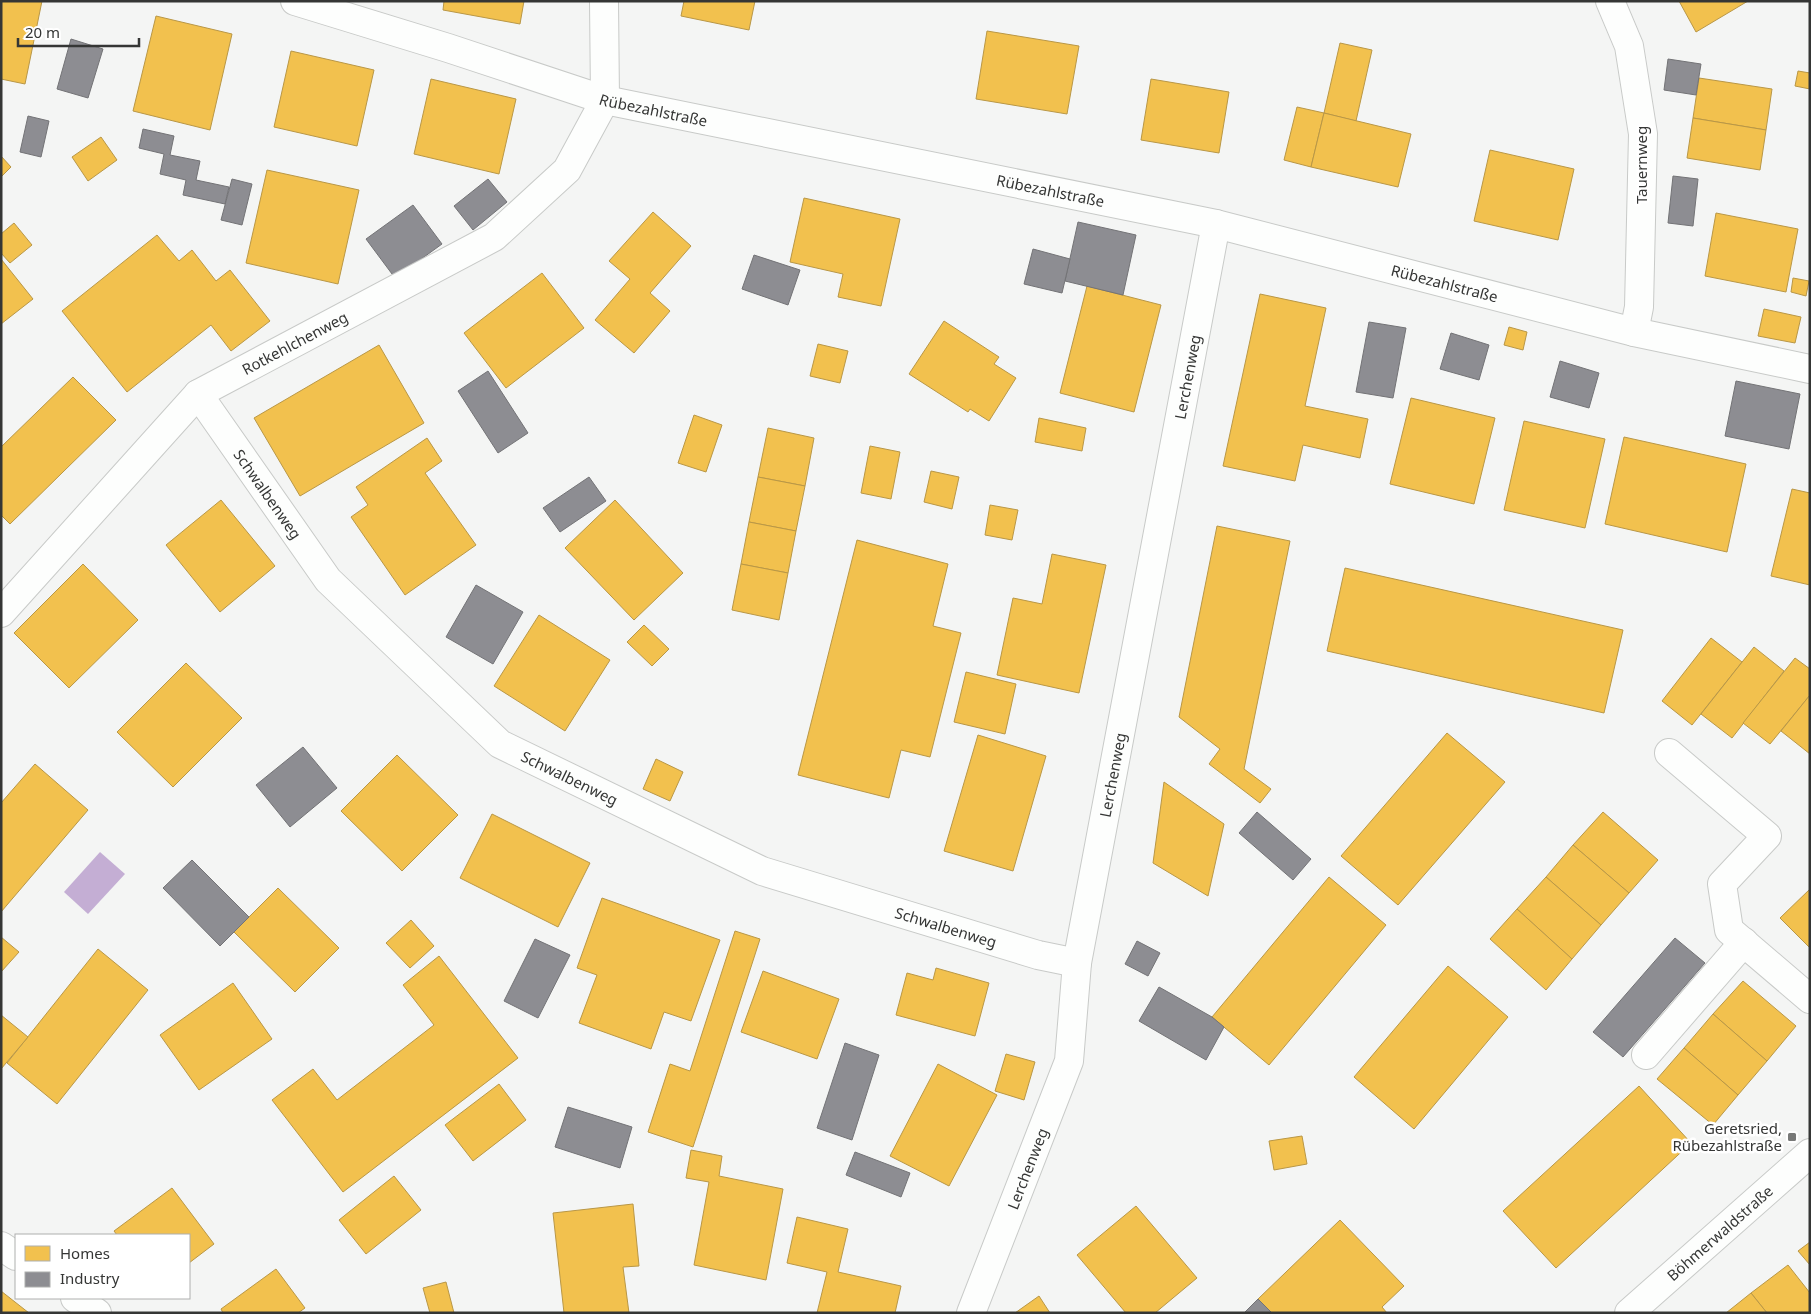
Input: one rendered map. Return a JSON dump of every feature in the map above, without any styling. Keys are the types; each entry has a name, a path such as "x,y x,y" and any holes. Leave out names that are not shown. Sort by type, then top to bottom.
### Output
{"street":[{"name":"Rübezahlstraße","path":"296,1 448,48 605,100 1216,224 1634,332 1810,369"},
{"path":"604,1 605,100"},
{"name":"Tauernweg","path":"1610,1 1629,46 1643,134 1639,307 1634,332"},
{"name":"Rotkehlchenweg","path":"1,613 198,394 494,237 567,170 605,100"},
{"name":"Lerchenweg","path":"971,1313 1069,1061 1077,963 1216,224"},
{"name":"Schwalbenweg","path":"198,394 328,580 500,744 762,871 1038,955 1077,963"},
{"path":"1669,753 1766,836 1722,884 1729,930 1810,998"},
{"path":"1646,1055 1744,942"},
{"name":"Böhmerwaldstraße","path":"1629,1313 1810,1153"},
{"path":"1,1246 15,1255"},
{"path":"76,1299 97,1313"}],"shaded area":[{"path":"100,852 125,874 88,914 64,892"}],"building: Homes":[{"path":"1,1 42,1 25,84 1,79"},
{"path":"444,1 524,1 520,24 443,10"},
{"path":"684,1 755,1 749,30 681,16"},
{"path":"1679,1 1748,1 1696,32"},
{"path":"156,16 232,34 210,130 133,111"},
{"path":"987,31 1079,46 1067,114 976,99"},
{"path":"1340,43 1372,50 1356,121 1324,113"},
{"path":"291,51 374,70 357,146 274,127"},
{"path":"1798,71 1810,73 1810,89 1795,86"},
{"path":"1699,78 1772,89 1766,130 1693,118"},
{"path":"431,79 516,99 499,174 414,154"},
{"path":"1151,79 1229,92 1219,153 1141,140"},
{"path":"1297,107 1324,113 1311,167 1284,160"},
{"path":"1324,113 1411,134 1398,187 1311,167"},
{"path":"1693,118 1766,130 1760,170 1687,158"},
{"path":"101,137 117,160 88,181 72,157"},
{"path":"1490,150 1574,169 1558,240 1474,221"},
{"path":"1,156 11,167 1,177"},
{"path":"267,170 359,190 338,284 246,263"},
{"path":"804,198 900,219 881,306 838,297 843,274 790,262"},
{"path":"653,212 691,246 650,293 670,311 634,353 595,320 630,279 609,261"},
{"path":"1716,213 1798,229 1786,292 1705,276"},
{"path":"14,223 32,245 10,263 1,253 1,234"},
{"path":"157,235 179,261 192,250 216,281 230,270 270,321 231,351 211,325 127,392 62,311"},
{"path":"1,259 33,299 1,324"},
{"path":"542,273 584,328 506,388 464,333"},
{"path":"1793,278 1809,281 1806,296 1791,292"},
{"path":"1087,286 1161,305 1134,412 1060,393"},
{"path":"1260,294 1326,308 1305,406 1368,419 1360,458 1303,445 1295,481 1223,466"},
{"path":"1764,309 1801,317 1795,343 1758,336"},
{"path":"944,321 999,357 994,364 1016,378 989,421 970,409 968,412 909,374"},
{"path":"1509,327 1527,332 1523,350 1504,345"},
{"path":"818,344 848,351 840,383 810,376"},
{"path":"379,345 424,423 300,496 254,418"},
{"path":"73,377 116,420 10,524 1,515 1,447"},
{"path":"1411,398 1495,418 1474,504 1390,484"},
{"path":"694,415 722,425 706,472 678,463"},
{"path":"1039,418 1086,428 1082,451 1035,442"},
{"path":"1524,421 1605,439 1585,528 1504,510"},
{"path":"768,428 814,438 805,486 758,477"},
{"path":"1624,437 1746,464 1727,552 1605,524"},
{"path":"427,438 442,461 425,473 476,545 405,595 351,517 368,505 356,487"},
{"path":"870,446 900,452 891,499 861,493"},
{"path":"931,471 959,477 952,509 924,502"},
{"path":"758,477 805,486 796,531 749,522"},
{"path":"1792,489 1810,493 1810,585 1771,576"},
{"path":"221,500 275,566 220,612 166,545"},
{"path":"615,500 683,573 634,620 565,548"},
{"path":"990,505 1018,510 1012,540 985,535"},
{"path":"749,522 796,531 788,573 741,564"},
{"path":"1217,526 1290,541 1244,769 1271,789 1260,803 1209,764 1220,749 1179,717"},
{"path":"857,540 948,564 933,626 961,633 930,757 901,750 889,798 798,775"},
{"path":"1052,554 1106,565 1079,693 997,675 1013,598 1042,604"},
{"path":"83,564 138,620 69,688 14,633"},
{"path":"741,564 788,573 779,620 732,610"},
{"path":"1345,568 1623,630 1604,713 1327,651"},
{"path":"539,615 610,660 565,731 494,686"},
{"path":"644,625 669,649 652,666 627,642"},
{"path":"1711,638 1742,662 1692,725 1662,701"},
{"path":"1754,647 1784,671 1732,738 1701,714"},
{"path":"1795,658 1810,669 1810,695 1770,744 1743,723"},
{"path":"186,663 242,718 173,787 117,732"},
{"path":"966,672 1016,684 1005,734 954,722"},
{"path":"1810,695 1810,754 1781,731"},
{"path":"1447,733 1505,782 1398,905 1341,856"},
{"path":"978,735 1046,756 1013,871 944,851"},
{"path":"397,755 458,815 402,871 341,811"},
{"path":"656,759 683,772 670,801 643,789"},
{"path":"35,764 88,810 1,912 1,803"},
{"path":"1164,782 1224,824 1208,896 1153,863"},
{"path":"1603,812 1658,860 1629,893 1573,845"},
{"path":"492,814 590,863 558,927 460,878"},
{"path":"1573,845 1629,893 1601,925 1546,877"},
{"path":"1329,877 1386,925 1269,1065 1212,1017"},
{"path":"1546,877 1601,925 1572,959 1517,909"},
{"path":"278,888 339,948 295,992 234,932"},
{"path":"1810,889 1810,948 1780,918"},
{"path":"602,898 720,940 691,1021 664,1012 651,1049 579,1023 597,975 577,968"},
{"path":"1517,909 1572,959 1546,990 1490,939"},
{"path":"411,920 434,946 410,968 386,943"},
{"path":"735,931 760,939 693,1147 648,1132 670,1064 690,1071"},
{"path":"1,937 19,952 1,972"},
{"path":"98,949 148,990 57,1104 7,1063"},
{"path":"439,956 518,1058 343,1192 272,1100 313,1069 337,1100 434,1025 403,985"},
{"path":"1448,966 1508,1017 1414,1129 1354,1077"},
{"path":"936,968 989,983 975,1036 896,1015 907,973 933,980"},
{"path":"763,971 839,999 817,1059 741,1032"},
{"path":"1743,981 1796,1026 1767,1061 1713,1014"},
{"path":"233,983 272,1039 199,1090 160,1035"},
{"path":"1713,1014 1767,1061 1738,1095 1684,1048"},
{"path":"1,1015 28,1037 1,1069"},
{"path":"1684,1048 1738,1095 1713,1125 1657,1079"},
{"path":"1006,1054 1035,1062 1024,1100 995,1091"},
{"path":"938,1064 997,1095 949,1186 890,1156"},
{"path":"499,1084 526,1120 473,1161 445,1125"},
{"path":"1639,1086 1691,1143 1556,1268 1503,1211"},
{"path":"1302,1136 1307,1164 1274,1170 1269,1141"},
{"path":"691,1150 722,1156 719,1176 783,1189 766,1280 694,1265 709,1182 686,1178"},
{"path":"394,1176 421,1210 366,1254 339,1220"},
{"path":"172,1188 214,1244 190,1262 190,1234 116,1234 114,1231"},
{"path":"633,1204 639,1266 623,1267 629,1313 564,1313 553,1213"},
{"path":"1136,1206 1197,1278 1155,1313 1126,1313 1077,1255"},
{"path":"797,1217 848,1229 838,1272 901,1286 895,1313 817,1313 827,1272 787,1263"},
{"path":"1340,1220 1404,1286 1382,1307 1387,1313 1272,1313 1258,1299"},
{"path":"1810,1242 1810,1265 1798,1251"},
{"path":"1788,1265 1810,1293 1810,1313 1767,1313 1751,1293"},
{"path":"276,1269 305,1308 298,1313 223,1313 221,1309"},
{"path":"446,1282 454,1313 430,1313 423,1288"},
{"path":"1,1291 29,1313 1,1313"},
{"path":"1751,1293 1767,1313 1726,1313"},
{"path":"1039,1296 1050,1313 1015,1313"}],"building: Industry":[{"path":"71,39 103,49 88,98 57,89"},
{"path":"1668,59 1701,64 1696,95 1664,90"},
{"path":"28,116 49,121 41,157 20,152"},
{"path":"143,129 174,136 170,155 200,161 196,180 229,187 225,204 183,195 186,180 160,174 164,154 139,148"},
{"path":"1673,176 1698,179 1693,226 1668,223"},
{"path":"232,179 252,184 242,225 221,220"},
{"path":"488,179 507,202 473,230 454,206"},
{"path":"413,205 442,244 395,278 366,239"},
{"path":"1078,222 1136,235 1123,295 1065,281"},
{"path":"1033,249 1070,259 1062,293 1024,284"},
{"path":"754,255 800,270 788,305 742,289"},
{"path":"1369,322 1406,328 1393,398 1356,392"},
{"path":"1451,333 1489,345 1479,380 1440,369"},
{"path":"1560,361 1599,373 1589,408 1550,397"},
{"path":"488,371 528,433 498,453 458,391"},
{"path":"1736,381 1800,394 1789,449 1725,436"},
{"path":"589,477 606,501 560,532 543,508"},
{"path":"476,585 523,612 493,664 446,637"},
{"path":"303,747 337,788 290,827 256,785"},
{"path":"1257,812 1311,859 1293,880 1239,833"},
{"path":"192,860 249,917 220,946 163,888"},
{"path":"1675,938 1705,963 1623,1057 1593,1032"},
{"path":"535,939 570,955 538,1018 504,1001"},
{"path":"1137,941 1160,953 1148,976 1125,964"},
{"path":"1159,987 1212,1017 1224,1027 1206,1060 1139,1021"},
{"path":"845,1043 879,1055 852,1140 817,1128"},
{"path":"568,1107 632,1127 620,1168 555,1147"},
{"path":"855,1152 910,1173 901,1197 846,1175"},
{"path":"1258,1299 1272,1313 1244,1313"}],"place":[{"name":"Geretsried, Rübezahlstraße","path":"1792,1137"}]}
